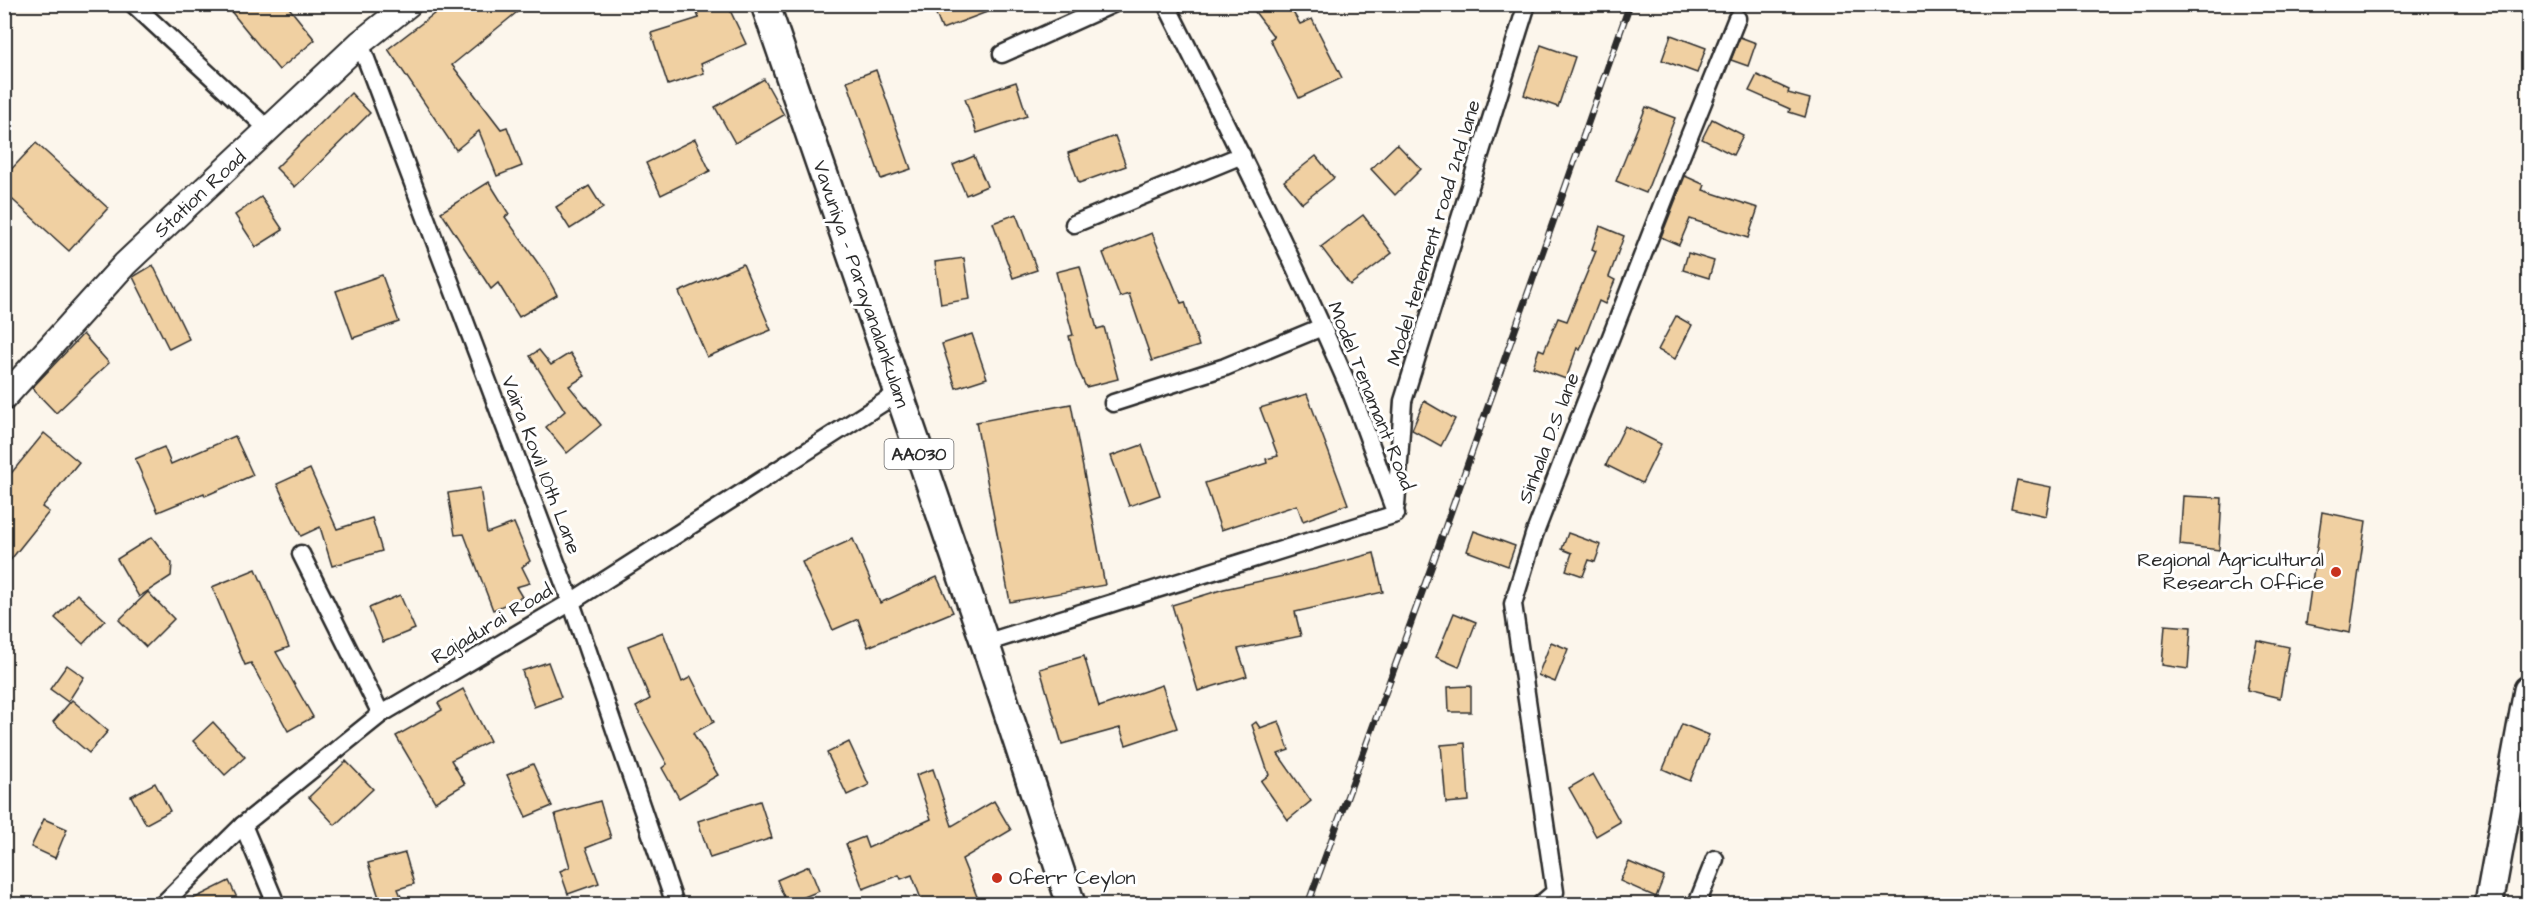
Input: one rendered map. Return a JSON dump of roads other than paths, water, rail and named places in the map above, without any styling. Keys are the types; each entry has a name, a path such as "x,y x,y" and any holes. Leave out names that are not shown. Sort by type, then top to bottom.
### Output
{"highway":[{"name":"Vavuniya - Parayanalankulam","path":"765,4 985,643 1071,904"},
{"path":"2489,904 2529,690"}],"main road":[{"name":"Station Road","path":"4,398 125,264 360,43 409,4"}],"street":[{"path":"133,4 269,130"},
{"path":"1002,54 1113,4"},
{"name":"Model Tenamant Road","path":"985,643 1395,514 1351,393 1322,327 1242,154 1166,4"},
{"name":"Model tenement road 2nd lane","path":"1395,514 1403,401 1527,4"},
{"name":"Sinhala D.S lane","path":"1541,904 1560,898 1513,604 1534,535 1737,18"},
{"name":"Vaira Kovil 10th Lane","path":"360,43 570,602 675,904"},
{"path":"1074,224 1242,154"},
{"path":"1113,403 1225,367 1322,327"},
{"name":"Rajadurai Road","path":"162,904 243,825 381,714 570,602 898,393"},
{"path":"301,554 381,714"},
{"path":"243,825 276,904"},
{"path":"1697,904 1715,859"}],"railway":[{"path":"1308,904 1432,565 1630,4"}],"place":[{"name":"Regional Agricultural Research Office","path":"2336,572"},
{"name":"Oferr Ceylon","path":"997,878"}]}
